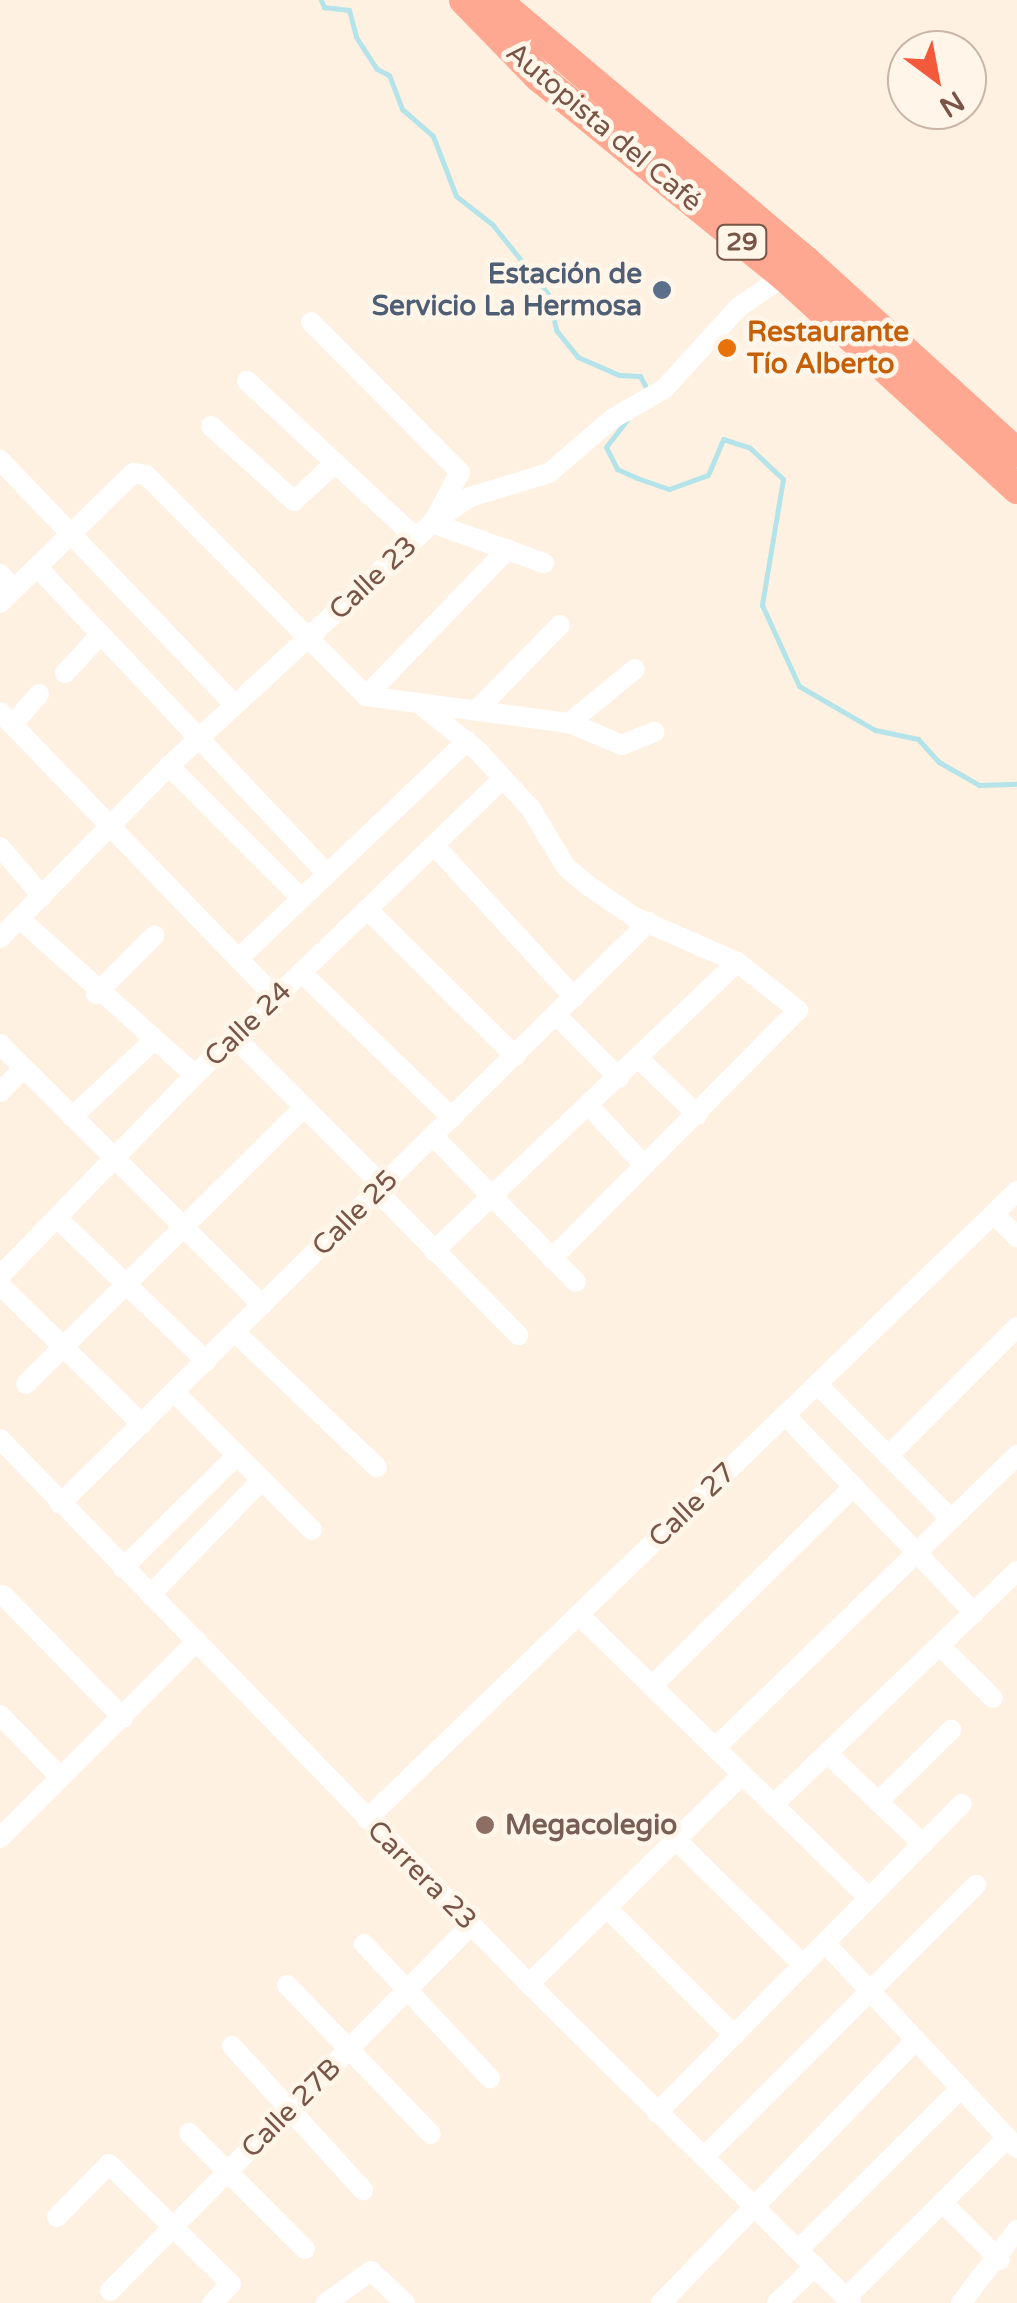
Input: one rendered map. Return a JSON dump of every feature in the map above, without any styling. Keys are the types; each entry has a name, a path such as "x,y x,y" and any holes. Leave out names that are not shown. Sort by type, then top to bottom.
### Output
{"highway":[{"name":"Autopista del Café","path":"464,0 539,76 784,276 1017,489"},
{"name":"Autopista del Café","path":"496,0 806,260 1017,453"}],"street":[{"name":"Calle 23","path":"0,938 196,740 432,522 470,497 549,473 662,390 740,307 784,276"},
{"path":"312,322 460,472 432,522 544,563"},
{"path":"246,381 416,538"},
{"path":"212,426 294,501 333,465"},
{"path":"0,460 234,704"},
{"path":"5,589 36,567 134,473 146,475 366,696 569,723 622,745 656,732"},
{"path":"366,696 508,550"},
{"path":"36,567 326,873"},
{"path":"476,710 560,624"},
{"path":"65,673 102,634"},
{"path":"569,723 636,669"},
{"path":"40,694 6,718 108,829 275,997"},
{"path":"420,704 467,741 531,809 566,867 649,922 737,962 798,1010 552,1259"},
{"path":"240,958 467,741"},
{"path":"169,766 301,898"},
{"name":"Calle 24","path":"2,1274 195,1075 503,780"},
{"path":"434,845 574,997"},
{"path":"0,847 42,896"},
{"path":"367,909 515,1056"},
{"path":"20,919 96,994 195,1075"},
{"name":"Calle 25","path":"60,1504 649,922"},
{"path":"96,994 155,935"},
{"path":"590,1107 737,962"},
{"path":"302,972 452,1118"},
{"path":"556,1015 619,1078"},
{"path":"234,1037 518,1335"},
{"path":"72,1117 152,1042"},
{"path":"0,1044 262,1305"},
{"path":"640,1058 698,1115"},
{"path":"0,1092 24,1068"},
{"path":"434,1251 580,1104 590,1107 644,1165"},
{"path":"26,1384 304,1107"},
{"path":"433,1136 576,1282"},
{"name":"Calle 27","path":"367,1820 1017,1191"},
{"path":"994,1214 1017,1237"},
{"path":"57,1218 206,1361"},
{"path":"2,1274 64,1345 142,1424"},
{"path":"888,1456 1017,1327"},
{"path":"235,1332 378,1468"},
{"path":"817,1384 951,1520"},
{"path":"174,1392 312,1530"},
{"path":"785,1415 974,1613"},
{"name":"Carrera 23","path":"0,1439 367,1820 848,2301"},
{"path":"715,1748 1017,1454"},
{"path":"123,1568 237,1455"},
{"path":"150,1595 262,1480"},
{"path":"652,1686 853,1486"},
{"path":"773,1805 1017,1571"},
{"path":"3,1595 123,1718"},
{"path":"579,1614 869,1898"},
{"path":"0,1836 197,1641"},
{"path":"940,1646 993,1698"},
{"path":"0,1715 60,1777"},
{"path":"878,1802 951,1730"},
{"path":"828,1754 923,1844"},
{"path":"529,1984 742,1774"},
{"path":"657,2113 962,1804"},
{"path":"675,1840 803,1965"},
{"path":"704,2157 976,1885"},
{"path":"606,1908 734,2035"},
{"name":"Calle 27B","path":"110,2291 471,1925"},
{"path":"825,1943 1012,2143 942,2202 848,2301"},
{"path":"364,1944 490,2078"},
{"path":"287,1984 346,2052 432,2134"},
{"path":"661,2303 916,2040"},
{"path":"232,2046 362,2190"},
{"path":"798,2250 960,2088"},
{"path":"189,2134 305,2249"},
{"path":"57,2217 109,2164 231,2284 212,2303"},
{"path":"942,2202 1011,2246 967,2301"},
{"path":"777,2303 815,2266"},
{"path":"326,2303 372,2271 404,2303"}],"waterway":[{"path":"321,0 324,7 349,10 356,37 377,69 389,75 402,109 433,136 456,196 492,224 548,294 556,330 578,357 619,375 640,376 649,393"},
{"path":"627,420 606,447 617,469 637,478 669,489 708,475 723,439 750,448 783,479 762,605 799,686 875,730 918,739 939,762 979,785 1017,784"}],"place":[{"name":"Estación de Servicio La Hermosa","path":"662,290"},
{"name":"Restaurante Tío Alberto","path":"727,348"},
{"name":"Megacolegio","path":"485,1825"}]}
